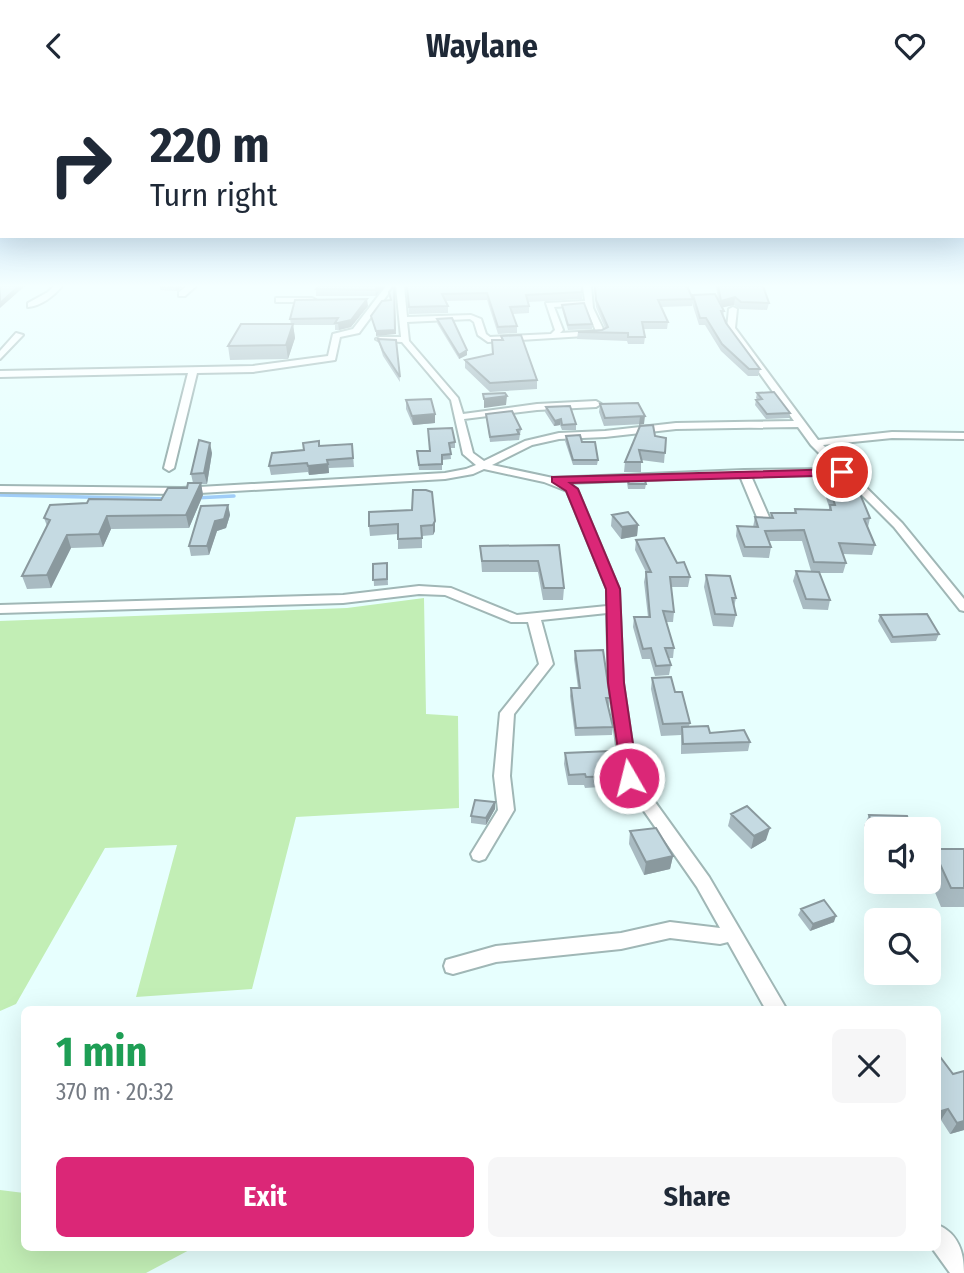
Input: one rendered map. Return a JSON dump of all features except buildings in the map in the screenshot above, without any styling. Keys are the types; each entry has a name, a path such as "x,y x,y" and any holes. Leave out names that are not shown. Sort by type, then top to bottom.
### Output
{"street":[{"path":"0,356 13,341"},
{"path":"0,375 253,369 332,358 335,341"},
{"path":"406,341 455,400 468,454 486,466 557,480 842,472"},
{"path":"741,341 842,472 898,524 964,607"},
{"path":"169,468 193,370"},
{"path":"460,417 537,407 596,404"},
{"path":"0,489 182,491 445,476 486,466 529,443 559,436 676,426 842,440 892,435 964,436"},
{"path":"744,473 763,517"},
{"path":"557,480 572,489 613,589 616,683 629,778 703,882 775,1006"},
{"path":"0,609 343,599 419,590 447,591 516,619 613,609"},
{"path":"479,854 506,810 502,776 507,713 546,664 534,618"},
{"path":"453,966 496,954 621,941 670,930 732,935"},
{"path":"941,1241 964,1272"}],"green space":[{"path":"424,598 426,714 458,716 459,808 296,817 252,989 136,997 177,845 105,848 16,1004 0,1011 0,621 347,608"},
{"path":"0,1190 21,1193 21,1251 187,1251 146,1273 0,1273"}],"waterway":[{"path":"0,495 168,499"},
{"path":"195,498 234,496"}],"route":[{"path":"629,778 616,683 613,589 572,489 557,480 842,472"}]}
